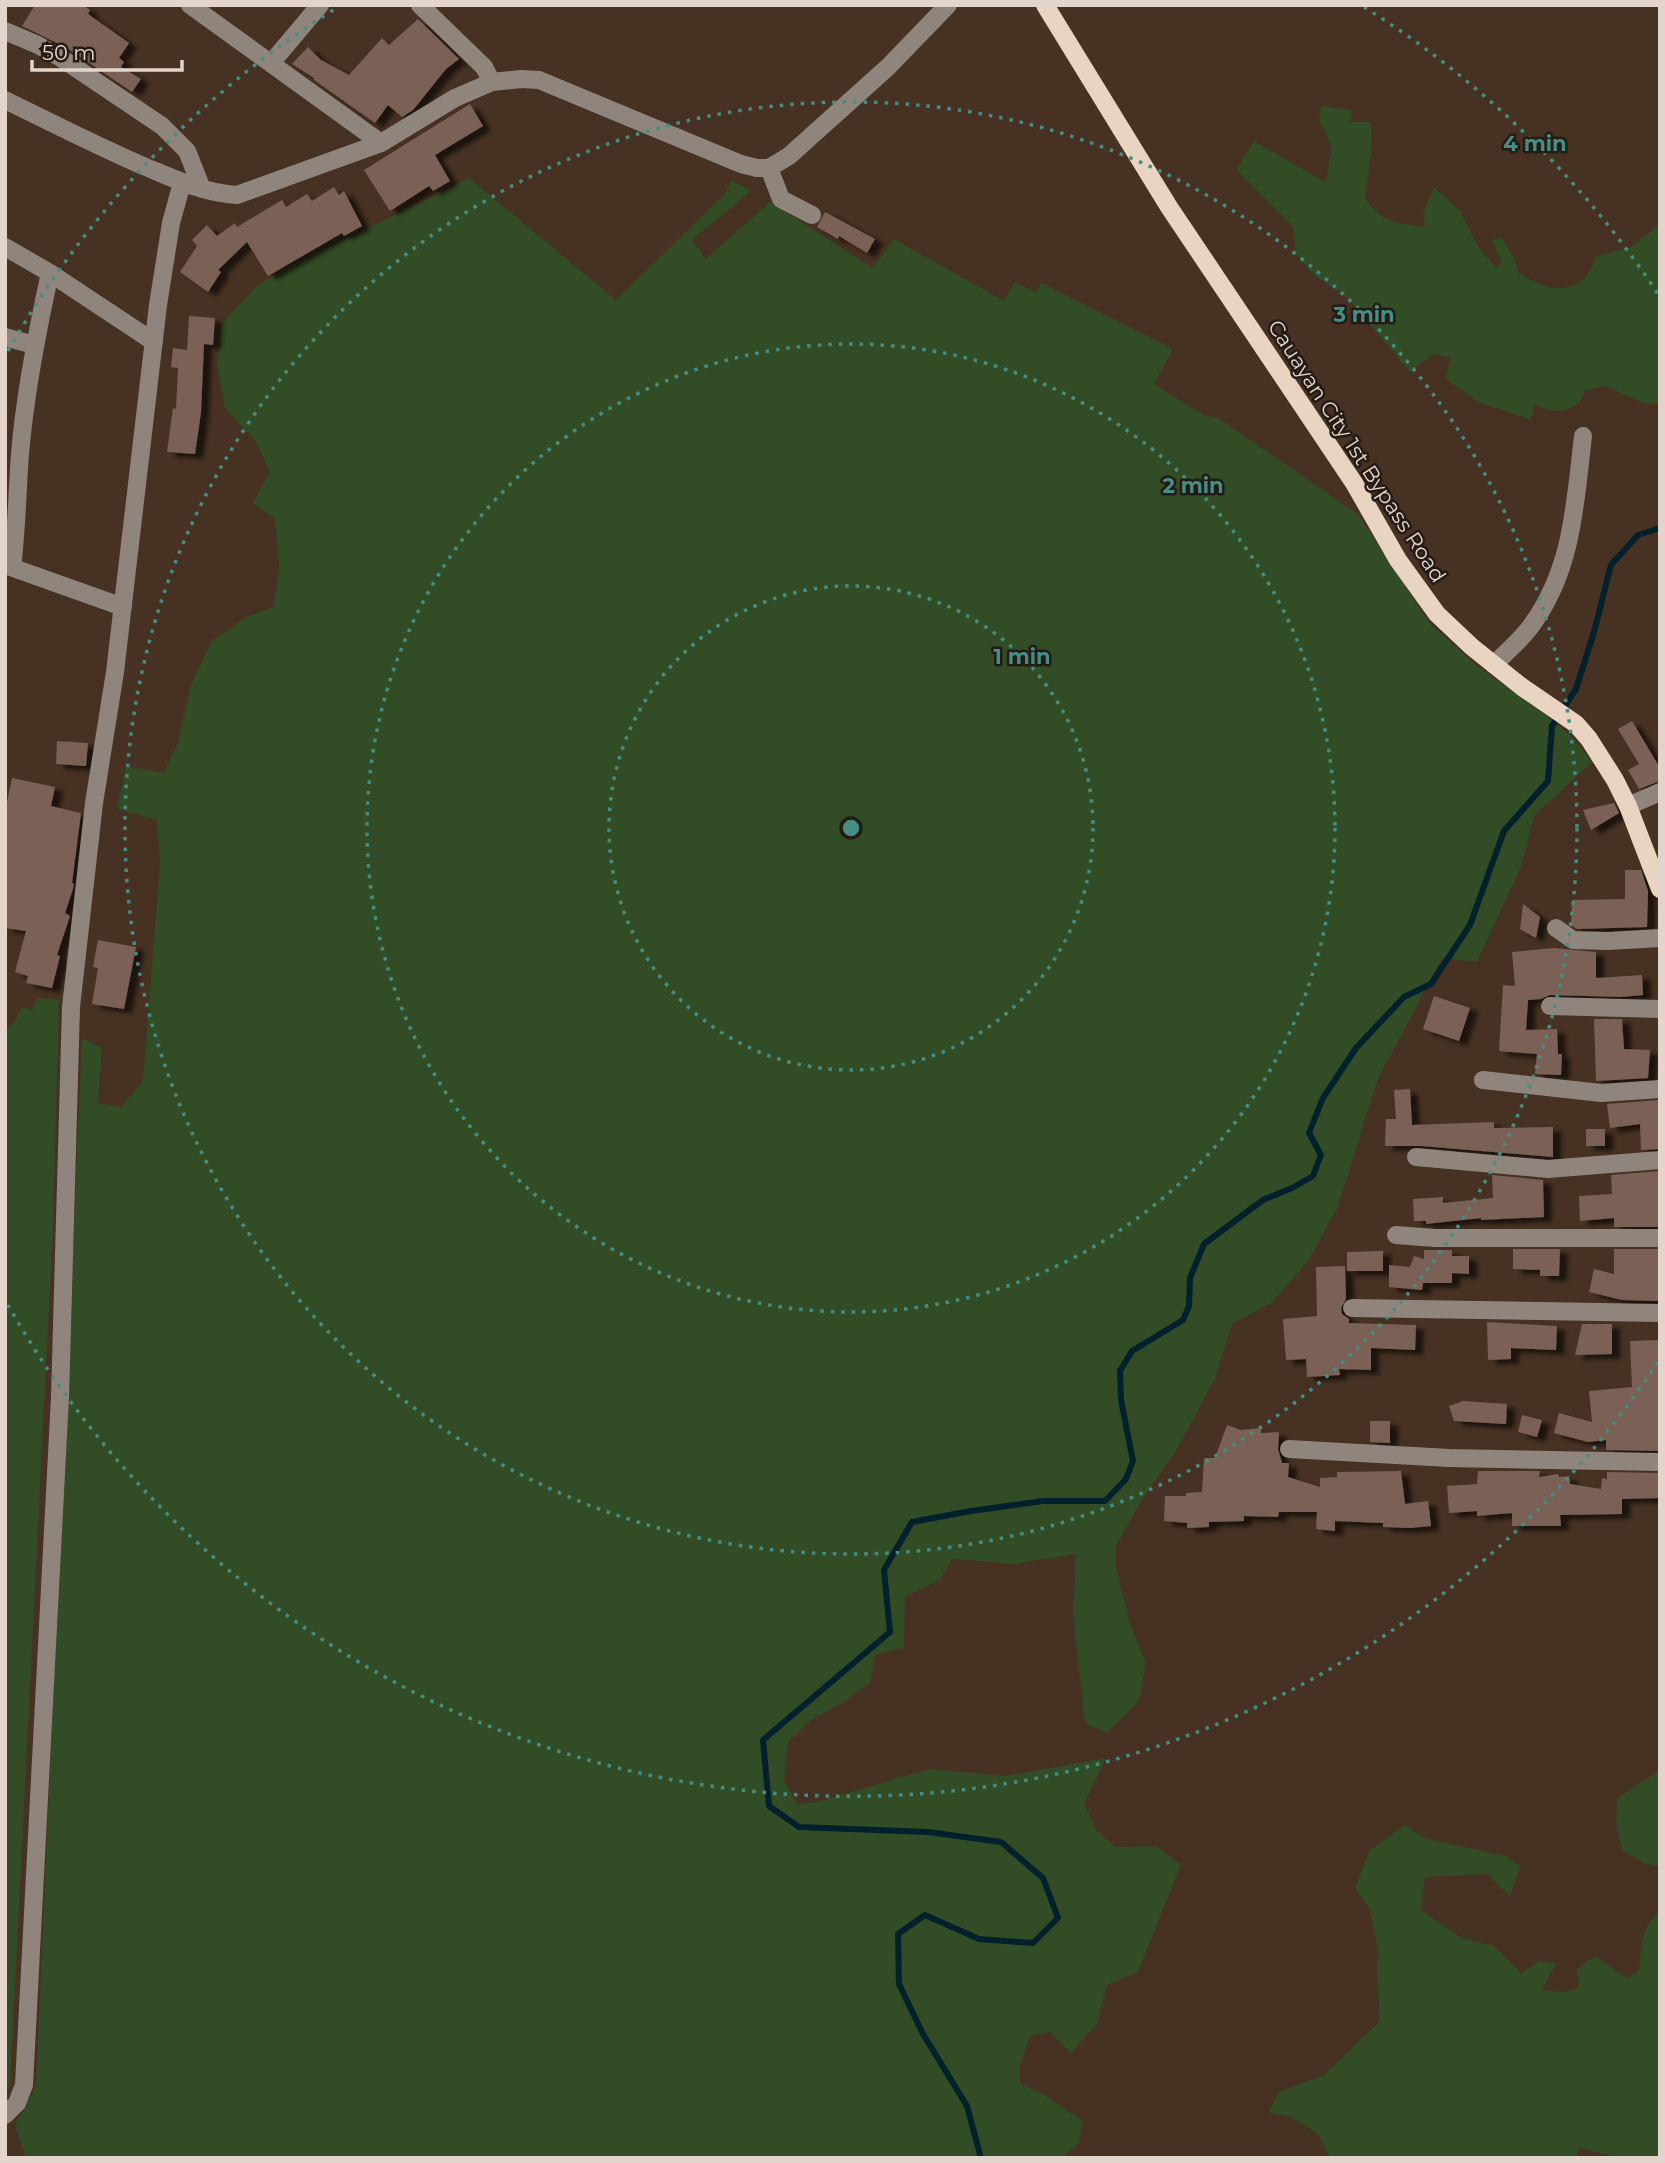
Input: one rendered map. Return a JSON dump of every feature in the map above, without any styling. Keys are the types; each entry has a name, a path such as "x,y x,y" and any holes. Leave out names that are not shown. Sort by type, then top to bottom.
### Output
{"main road":[{"name":"Cauayan City 1st Bypass Road","path":"1045,5 1169,207 1354,483 1398,560 1437,614 1472,647 1576,724 1589,738 1615,779 1628,806 1660,889"}],"street":[{"path":"190,5 382,143"},
{"path":"272,62 320,5"},
{"path":"420,5 484,67 492,82"},
{"path":"5,100 96,145 182,183 237,195 382,143 455,98 492,82 521,79 539,80 741,164 757,168 769,167 789,156 878,76 948,5"},
{"path":"5,31 61,58 162,126 187,151 202,189"},
{"path":"769,167 781,199 812,215"},
{"path":"5,2116 17,2103 24,2085 60,1397 71,1007 94,803 115,672 153,342 171,223 182,183"},
{"path":"5,247 50,273 153,342"},
{"path":"50,273 13,452 17,531 8,566 123,607"},
{"path":"5,337 34,345"},
{"path":"1494,664 1530,628 1549,600 1560,574 1570,536 1583,436"},
{"path":"1628,806 1660,792"},
{"path":"1556,928 1573,940 1608,942 1660,938"},
{"path":"1550,1006 1660,1009"},
{"path":"1483,1080 1601,1093 1660,1089"},
{"path":"1416,1157 1548,1169 1660,1160"},
{"path":"1396,1235 1434,1238 1660,1238"},
{"path":"1352,1308 1660,1313"},
{"path":"1289,1449 1449,1458 1660,1462"}],"green space":[{"path":"1321,106 1352,110 1349,122 1371,122 1372,144 1365,198 1384,218 1425,227 1423,213 1434,187 1460,211 1478,247 1496,267 1502,262 1492,239 1502,238 1514,258 1518,273 1546,286 1563,288 1576,284 1587,276 1595,257 1631,247 1660,224 1660,403 1646,404 1605,386 1585,390 1580,403 1569,409 1553,411 1534,405 1531,420 1478,402 1445,378 1451,358 1433,354 1410,372 1348,298 1314,275 1296,255 1293,227 1236,170 1254,141 1326,183 1332,147 1319,119"},
{"path":"469,178 616,300 726,193 731,180 751,191 692,240 706,259 770,202 873,268 894,239 1004,301 1015,282 1036,292 1041,283 1173,349 1154,384 1204,415 1218,418 1358,514 1431,625 1481,669 1572,737 1592,762 1534,816 1521,867 1477,962 1442,958 1378,1079 1337,1209 1308,1261 1273,1302 1232,1324 1215,1379 1176,1451 1141,1501 1116,1546 1116,1569 1130,1623 1146,1663 1139,1701 1107,1733 1085,1723 1073,1615 1076,1554 1015,1564 952,1559 940,1580 905,1597 904,1648 875,1655 870,1683 844,1702 811,1720 788,1742 784,1780 797,1804 817,1802 929,1769 1005,1776 1106,1758 1084,1804 1097,1831 1115,1847 1156,1846 1181,1865 1138,1972 1107,1985 1097,2024 1071,2053 1049,2032 1030,2036 1020,2066 1020,2084 1043,2094 1083,2121 1079,2143 1062,2158 26,2158 15,2125 36,2086 82,1038 102,1048 98,1103 121,1107 143,1081 160,864 157,820 117,809 126,766 164,773 178,742 191,685 212,641 246,617 274,607 279,566 275,519 253,503 270,472 254,439 225,408 217,364 222,323 257,286 283,270"},
{"path":"37,998 59,1000 53,1226 10,2088 5,2093 5,1028 14,1023 22,1007 33,1010"},
{"path":"1660,1770 1660,1867 1644,1863 1622,1850 1616,1821 1618,1798"},
{"path":"1405,1825 1424,1838 1505,1856 1521,1866 1510,1896 1487,1874 1425,1877 1421,1910 1462,1938 1494,1946 1521,1973 1540,1961 1556,1963 1542,1990 1565,1992 1579,1988 1577,1969 1595,1956 1627,1978 1639,1970 1646,1931 1660,1912 1660,2158 1623,2158 1579,2148 1576,2158 1330,2158 1318,2134 1289,2116 1268,2113 1279,2092 1324,2075 1380,2021 1378,1949 1370,1910 1355,1887 1370,1850"}],"building":[{"path":"35,5 82,5 90,10 88,14 129,43 119,58 124,62 121,67 141,79 132,92 67,48 22,26"},
{"path":"418,19 459,59 446,69 413,110 402,117 388,105 375,123 292,64 308,47 321,60 349,75 382,38 389,45"},
{"path":"470,104 483,126 435,155 450,181 433,191 429,186 390,211 364,170"},
{"path":"334,187 339,195 344,191 362,226 344,236 342,233 268,276 247,242 218,270 221,272 208,292 180,272 197,246 192,240 207,225 217,236 235,223 237,227 282,200 286,207 307,194 312,201"},
{"path":"825,212 875,239 867,253 839,236 838,239 817,227"},
{"path":"189,316 215,318 213,345 204,344 201,412 195,454 167,452 173,408 176,409 178,368 171,367 173,348 187,350"},
{"path":"1632,721 1660,768 1660,781 1639,789 1628,770 1639,764 1618,729"},
{"path":"57,741 88,743 86,766 56,764"},
{"path":"12,778 55,787 51,806 81,813 74,883 65,913 70,916 57,955 60,956 52,988 26,983 28,976 15,972 26,931 5,928 5,812"},
{"path":"1614,803 1619,813 1591,830 1583,810"},
{"path":"1625,870 1641,870 1648,891 1647,927 1577,929 1571,925 1572,900 1625,899"},
{"path":"1523,904 1540,917 1536,938 1520,929"},
{"path":"98,940 136,947 124,1009 92,1004 98,968 93,967"},
{"path":"1554,948 1596,952 1596,978 1642,975 1643,995 1550,995 1528,1000 1526,1030 1557,1029 1558,1054 1562,1054 1561,1075 1535,1074 1537,1054 1499,1051 1503,985 1515,986 1512,952"},
{"path":"1434,996 1470,1008 1459,1041 1423,1029"},
{"path":"1594,1019 1622,1019 1624,1049 1650,1050 1648,1078 1596,1081"},
{"path":"1410,1089 1412,1125 1494,1122 1494,1128 1553,1127 1553,1157 1422,1146 1385,1146 1386,1119 1396,1119 1394,1090"},
{"path":"1660,1100 1660,1149 1641,1150 1640,1124 1610,1128 1607,1104"},
{"path":"1586,1129 1605,1129 1605,1146 1586,1146"},
{"path":"1660,1171 1660,1227 1614,1227 1614,1218 1580,1221 1579,1196 1612,1194 1611,1175"},
{"path":"1492,1175 1543,1180 1544,1217 1481,1218 1426,1224 1426,1221 1414,1221 1413,1199 1443,1197 1443,1203 1493,1198"},
{"path":"1513,1249 1560,1249 1559,1276 1540,1276 1540,1270 1513,1269"},
{"path":"1614,1249 1660,1249 1660,1301 1622,1300 1589,1292 1594,1269 1614,1274"},
{"path":"1424,1250 1452,1250 1452,1256 1469,1256 1469,1274 1452,1273 1452,1283 1423,1283 1422,1290 1389,1287 1389,1265 1410,1267 1414,1256 1424,1259"},
{"path":"1383,1251 1383,1271 1347,1271 1347,1252"},
{"path":"1345,1266 1346,1299 1341,1308 1349,1323 1416,1325 1415,1350 1371,1348 1371,1370 1339,1369 1340,1375 1307,1377 1306,1359 1286,1360 1283,1319 1317,1316 1316,1267"},
{"path":"1487,1322 1557,1326 1556,1350 1511,1348 1511,1359 1488,1360"},
{"path":"1582,1324 1612,1324 1612,1354 1575,1355"},
{"path":"1659,1340 1660,1451 1606,1450 1606,1440 1588,1442 1554,1433 1559,1413 1592,1422 1589,1391 1632,1387 1630,1341"},
{"path":"1463,1401 1507,1404 1506,1424 1454,1421 1449,1406"},
{"path":"1522,1415 1542,1420 1537,1437 1518,1432"},
{"path":"1370,1421 1390,1421 1390,1443 1370,1442"},
{"path":"1227,1425 1241,1430 1261,1428 1261,1433 1279,1432 1278,1449 1282,1463 1289,1463 1288,1477 1320,1487 1320,1478 1337,1477 1337,1472 1401,1471 1405,1504 1428,1501 1431,1526 1383,1527 1383,1523 1335,1521 1335,1531 1316,1529 1317,1512 1279,1512 1278,1517 1244,1516 1244,1521 1209,1522 1209,1527 1187,1528 1187,1523 1164,1521 1165,1496 1186,1496 1186,1493 1202,1492 1204,1458 1215,1458"},
{"path":"1478,1471 1540,1471 1539,1477 1558,1474 1559,1477 1569,1476 1570,1484 1601,1489 1602,1478 1607,1479 1607,1472 1660,1473 1660,1498 1622,1499 1622,1514 1560,1515 1561,1526 1512,1526 1512,1513 1477,1516 1477,1511 1449,1513 1447,1486 1477,1484"}],"waterway":[{"path":"981,2158 967,2106 923,2034 899,1984 898,1934 925,1915 979,1939 1033,1943 1058,1918 1043,1878 1001,1842 928,1832 799,1827 769,1806 763,1740 890,1632 884,1570 912,1522 1043,1501 1105,1501 1126,1479 1133,1461 1121,1400 1120,1371 1132,1351 1183,1320 1189,1306 1190,1278 1204,1244 1263,1200 1313,1176 1321,1155 1309,1133 1323,1098 1356,1048 1404,997 1431,984 1470,925 1504,831 1548,781 1552,726 1576,689 1611,565 1638,535 1660,528"}]}
